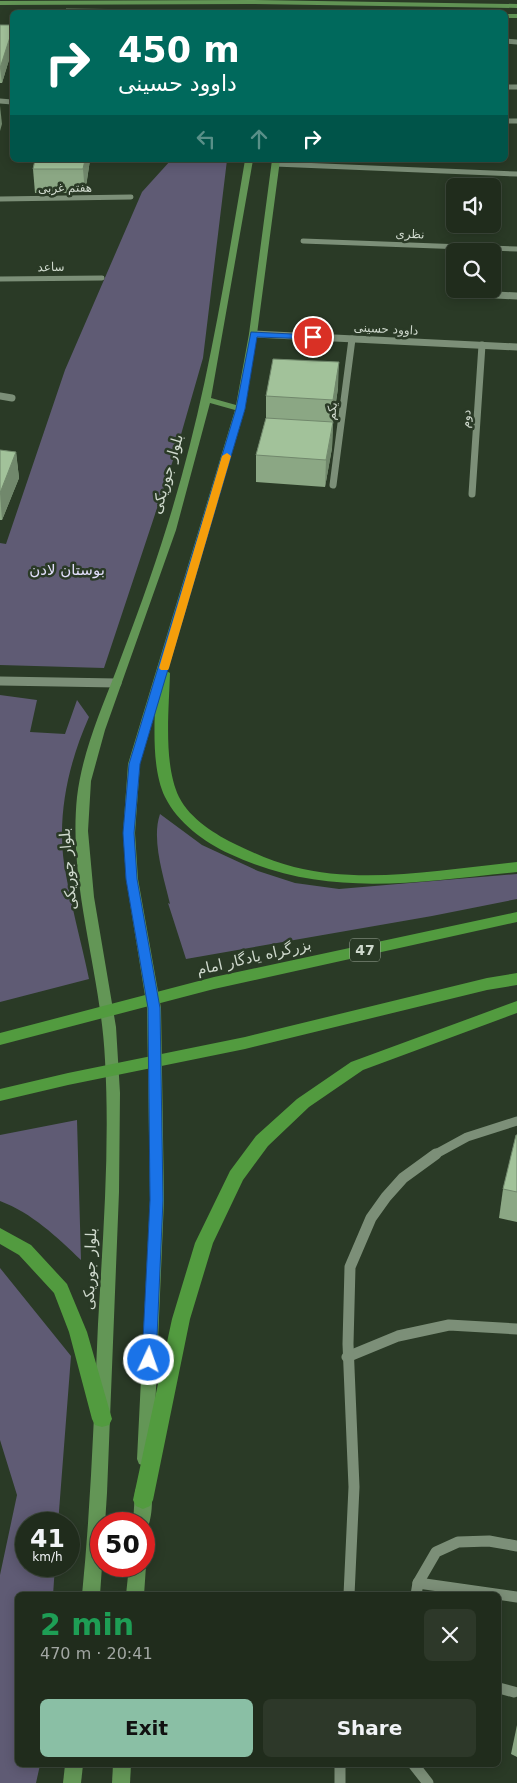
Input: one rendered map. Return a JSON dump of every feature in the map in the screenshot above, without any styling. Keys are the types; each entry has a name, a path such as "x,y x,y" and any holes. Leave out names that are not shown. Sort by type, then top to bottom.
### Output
{"highway":[{"path":"163,673 164,770 172,796 201,831 243,856 266,866 296,874 352,880 517,866"},
{"name":"بزرگراه یادگار امام","path":"0,1038 214,983 517,917"},
{"path":"0,1095 68,1079 245,1043 487,984 517,979"},
{"path":"143,1500 181,1318 204,1243 236,1176 262,1141 303,1103 357,1066 517,1007"},
{"path":"0,1235 25,1250 61,1289 78,1332 102,1419"}],"main road":[{"path":"197,2 228,0"},
{"path":"354,0 382,4"},
{"path":"0,3 267,1 517,6"},
{"path":"113,10 102,8 125,3"},
{"path":"423,10 424,8 445,5"},
{"name":"بلوار جوریکی","path":"91,1592 102,1419 114,1146 112,1056 102,969 87,900 83,798 90,758 145,607 185,484 208,400 249,162"},
{"path":"142,1512 157,1200 154,1008 132,879 129,833 134,764 163,673 240,409 254,334 276,162"},
{"path":"208,400 240,409"},
{"path":"136,1592 137,1577"},
{"path":"72,1783 74,1767"},
{"path":"121,1783 122,1767"}],"street":[{"path":"276,162 517,174"},
{"name":"هفتم غربی","path":"0,199 131,198"},
{"name":"نظری","path":"303,241 517,250"},
{"name":"ساعد","path":"0,279 102,278"},
{"path":"501,295 517,296"},
{"name":"داوود حسینی","path":"254,334 517,347"},
{"name":"یکم","path":"333,485 352,339"},
{"name":"دوم","path":"472,494 482,345"},
{"path":"0,396 12,398"},
{"path":"0,681 118,683"},
{"path":"349,1592 354,1515 353,1453 347,1357 350,1267 367,1224 386,1195 410,1171 447,1145 488,1128 517,1122"},
{"path":"347,1357 398,1336 449,1325 517,1329"},
{"path":"454,1592 417,1589 436,1552 458,1542 489,1540 517,1546"},
{"path":"501,1596 517,1597"},
{"path":"501,1689 514,1692"},
{"path":"340,1767 340,1783"},
{"path":"416,1767 428,1783"}],"green space":[{"name":"بوستان لادن","path":"169,162 227,162 203,358 178,445 104,668 0,665 0,543 6,544 65,370 142,192"},
{"path":"0,695 37,700 30,732 65,734 77,700 89,717 70,770 66,788 62,844 66,878 89,979 0,1002"},
{"path":"160,814 202,845 258,871 295,883 339,889 517,874 517,899 432,916 186,959 168,903 170,904 159,859 157,835"},
{"path":"77,1120 81,1260 53,1234 33,1219 0,1201 0,1135"},
{"path":"0,1268 71,1356 59,1512 15,1512 15,1577 54,1577 53,1592 15,1592 15,1767 40,1767 36,1783 0,1783 0,1575 17,1495 0,1440"}],"building":[{"path":"66,9 150,10 66,10"},
{"path":"0,25 10,25 10,37 0,68"},
{"path":"35,162 85,162 83,169 33,169"},
{"path":"273,359 339,362 333,400 266,396"},
{"path":"266,418 333,422 326,460 256,455"},
{"path":"0,450 16,452 0,493"},
{"path":"517,1135 517,1192 503,1189"}],"slow traffic":[{"path":"164,668 227,456"}],"route":[{"path":"149,1360 157,1200 154,1008 132,879 129,833 134,764 163,673 240,409 254,334 313,337"}]}
